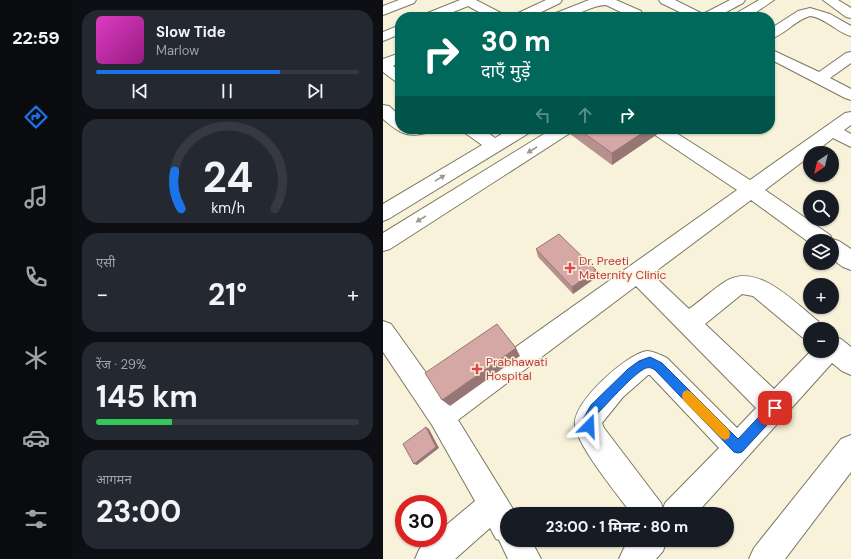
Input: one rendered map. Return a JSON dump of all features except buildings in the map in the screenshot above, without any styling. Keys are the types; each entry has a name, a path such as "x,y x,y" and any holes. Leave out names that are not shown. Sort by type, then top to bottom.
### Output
{"street":[{"path":"383,11 410,0"},
{"path":"441,12 467,0 489,12"},
{"path":"528,0 552,12"},
{"path":"532,12 556,0"},
{"path":"572,12 592,2 603,0 608,1 628,12"},
{"path":"716,12 739,0"},
{"path":"748,12 768,0"},
{"path":"829,0 850,12"},
{"path":"639,12 658,3 685,12"},
{"path":"775,32 808,11 822,14 851,32"},
{"path":"383,36 395,31"},
{"path":"775,56 851,95"},
{"path":"819,79 851,56"},
{"path":"395,59 383,65 395,74"},
{"path":"383,110 395,121"},
{"path":"441,416 851,117"},
{"path":"833,131 851,141"},
{"path":"478,134 495,146"},
{"path":"383,213 515,134"},
{"path":"383,243 556,134"},
{"path":"665,134 751,190 813,234"},
{"path":"839,253 851,261"},
{"path":"637,273 775,408"},
{"path":"689,323 735,288 743,284 752,284 761,289 803,323"},
{"path":"383,332 441,416 500,517 431,559"},
{"path":"839,353 851,363"},
{"path":"683,507 821,358"},
{"path":"645,507 594,438 589,426 589,419 594,409 642,364 650,362 659,366 738,448"},
{"path":"765,559 851,449"},
{"path":"518,547 525,559"},
{"path":"635,559 646,547"}],"slow traffic":[{"path":"687,396 725,434"}],"place":[{"name":"Dr. Preeti Maternity Clinic","path":"570,268"},
{"name":"Prabhawati Hospital","path":"477,369"}],"route":[{"path":"589,426 589,419 594,409 632,372 642,364 650,362 659,366 738,448 775,408"}]}
